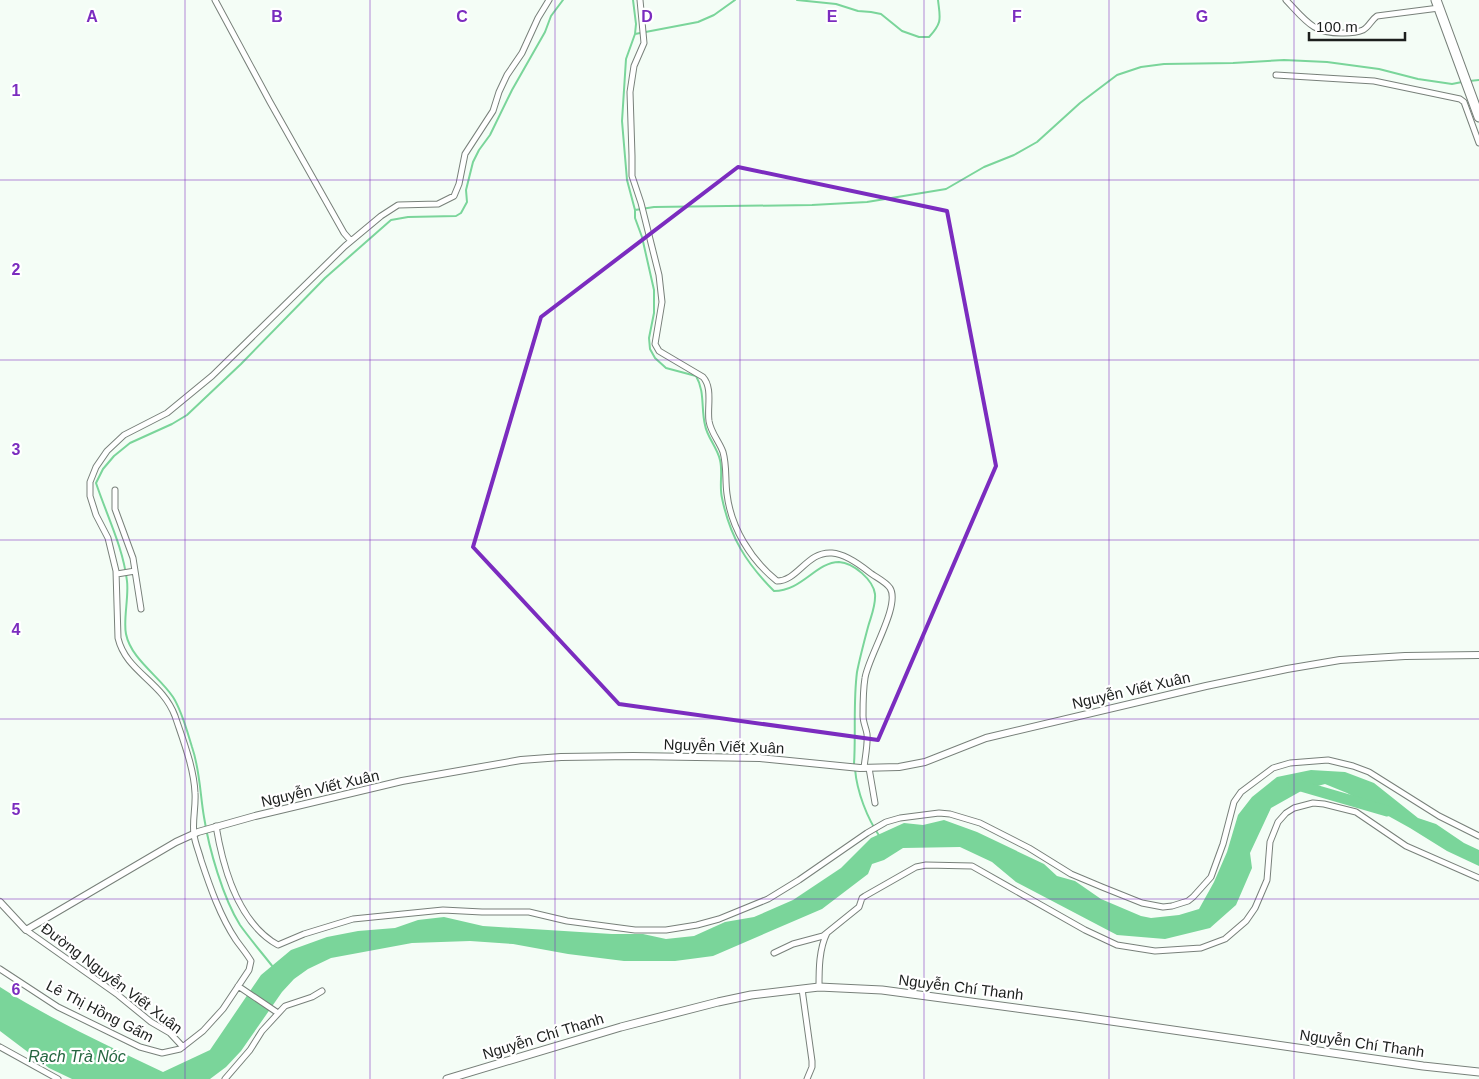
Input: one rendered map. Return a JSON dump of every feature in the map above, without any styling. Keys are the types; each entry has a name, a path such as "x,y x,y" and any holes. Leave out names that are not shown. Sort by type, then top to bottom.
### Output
{"highway":[{"path":"1437,4 1479,117"}],"main road":[{"name":"Nguyễn Chí Thanh","path":"447,1079 621,1027 708,1005 751,995 819,987 902,993 1423,1066 1479,1072"}],"street":[{"path":"215,0 341,228 351,241"},
{"path":"196,833 195,793 191,769 174,715 166,699 156,686 127,659 120,648 118,638 119,574 108,538 96,514 90,496 92,475 107,451 124,435 166,413 212,376 345,246 393,208 404,204 438,204 454,196 469,146 494,111 499,92 507,75 522,53 538,18 549,0"},
{"path":"640,0 644,43 634,66 630,84 632,176 659,275 661,312 655,344 664,354 706,380 709,420 714,435 723,451 726,468 727,500 734,523 743,542 764,570 777,581 786,579 811,558 825,553 838,554 868,571 889,587 892,599 889,614 868,664 865,677 863,716 867,737 864,768 875,803"},
{"path":"1286,0 1316,29 1328,33 1349,33 1362,30 1377,16 1437,4"},
{"path":"1276,75 1374,81 1460,99 1464,102 1479,142"},
{"path":"115,490 114,500 117,517 130,548 132,571 141,608"},
{"path":"119,574 132,571"},
{"name":"Nguyễn Viết Xuân","path":"26,930 176,842 196,833 402,781 521,760 561,757 760,758 864,768 899,767 914,764 986,738 1206,686 1287,669 1340,660 1405,656 1479,655"},
{"path":"214,827 236,895 262,935 278,945 304,934 353,919 442,910 529,912 567,921 635,930 666,930 697,925 768,899 867,833 891,820 932,814 950,814 980,823 1082,879 1138,902 1163,907 1172,906 1188,901 1206,884 1219,857 1236,797 1254,781 1280,765 1328,760 1369,772 1439,816 1479,836"},
{"path":"819,987 821,950 827,933 845,916 860,906 862,898 908,870 926,865 972,866 1085,930 1117,945 1155,951 1202,948 1226,939 1246,921 1255,908 1266,880 1270,842 1278,822 1286,813 1294,808 1313,803 1356,812 1406,846 1479,878"},
{"name":"Lê Thị Hồng Gấm","path":"0,969 58,1007 140,1048 162,1053 171,1052 195,1038 218,1015 252,964 235,939 212,892 196,833"},
{"path":"0,902 26,930"},
{"name":"Đường Nguyễn Viết Xuân","path":"26,930 118,995 151,1022 170,1033 182,1047"},
{"path":"774,953 827,933"},
{"path":"238,986 278,1013"},
{"path":"802,989 812,1061 812,1067 807,1079"},
{"path":"225,1079 285,1006 312,997 322,990"},
{"path":"0,1047 58,1079"}],"highlighted area":[{"path":"738,167 947,211 996,466 878,740 619,704 473,547 541,317"}],"water":[{"name":"Rạch Trà Nóc","path":"1311,770 1345,772 1374,783 1418,818 1436,824 1464,843 1479,850 1479,866 1447,851 1347,793 1325,784 1303,790 1271,808 1250,853 1252,868 1236,905 1210,928 1165,939 1117,935 1016,882 992,862 960,847 903,848 884,860 872,864 868,874 822,909 713,956 675,961 624,961 568,954 513,944 470,941 412,943 331,958 308,969 294,979 282,992 241,1051 226,1067 210,1079 72,1079 49,1068 0,1031 0,987 60,1022 163,1072 210,1050 261,975 291,950 327,937 358,931 395,928 418,920 444,917 483,926 612,934 643,934 666,939 694,936 725,922 754,917 793,900 841,868 871,838 904,823 923,825 944,820 977,832 1044,864 1057,876 1075,881 1101,899 1141,916 1151,918 1179,915 1199,909 1214,882 1227,852 1238,815 1252,797 1277,777"}],"waterway":[{"path":"273,967 240,925 222,887 206,830 195,756 179,708 167,689 139,659 129,643 125,628 127,587 125,568 96,483 103,469 114,456 130,443 187,415 241,364 325,278 391,220 408,217 456,216 461,213 467,202 466,190 473,162 490,135 512,90 545,32 551,16 563,0"},
{"path":"633,0 636,24 635,34 626,59 622,121 627,180 654,290 654,313 649,338 650,349 655,358 666,368 696,376 699,382 706,429 720,460 721,493 725,512 740,549 764,581 774,591 784,590 801,582 823,567 839,562 851,565 871,583 875,594 874,607 857,672 854,764"},
{"path":"635,34 698,22 714,15 735,0"},
{"path":"797,0 836,4 858,11 881,14 902,31 919,37 929,37 937,27 940,16 938,0"},
{"path":"635,210 654,207 812,205 867,202 946,189 984,167 1014,155 1037,142 1080,103 1117,75 1141,67 1164,64 1284,60 1327,62 1379,69 1418,79 1452,84 1462,82"},
{"path":"1469,81 1479,80"},
{"path":"855,769 863,804 880,837"},
{"path":"1294,784 1387,811"}]}
